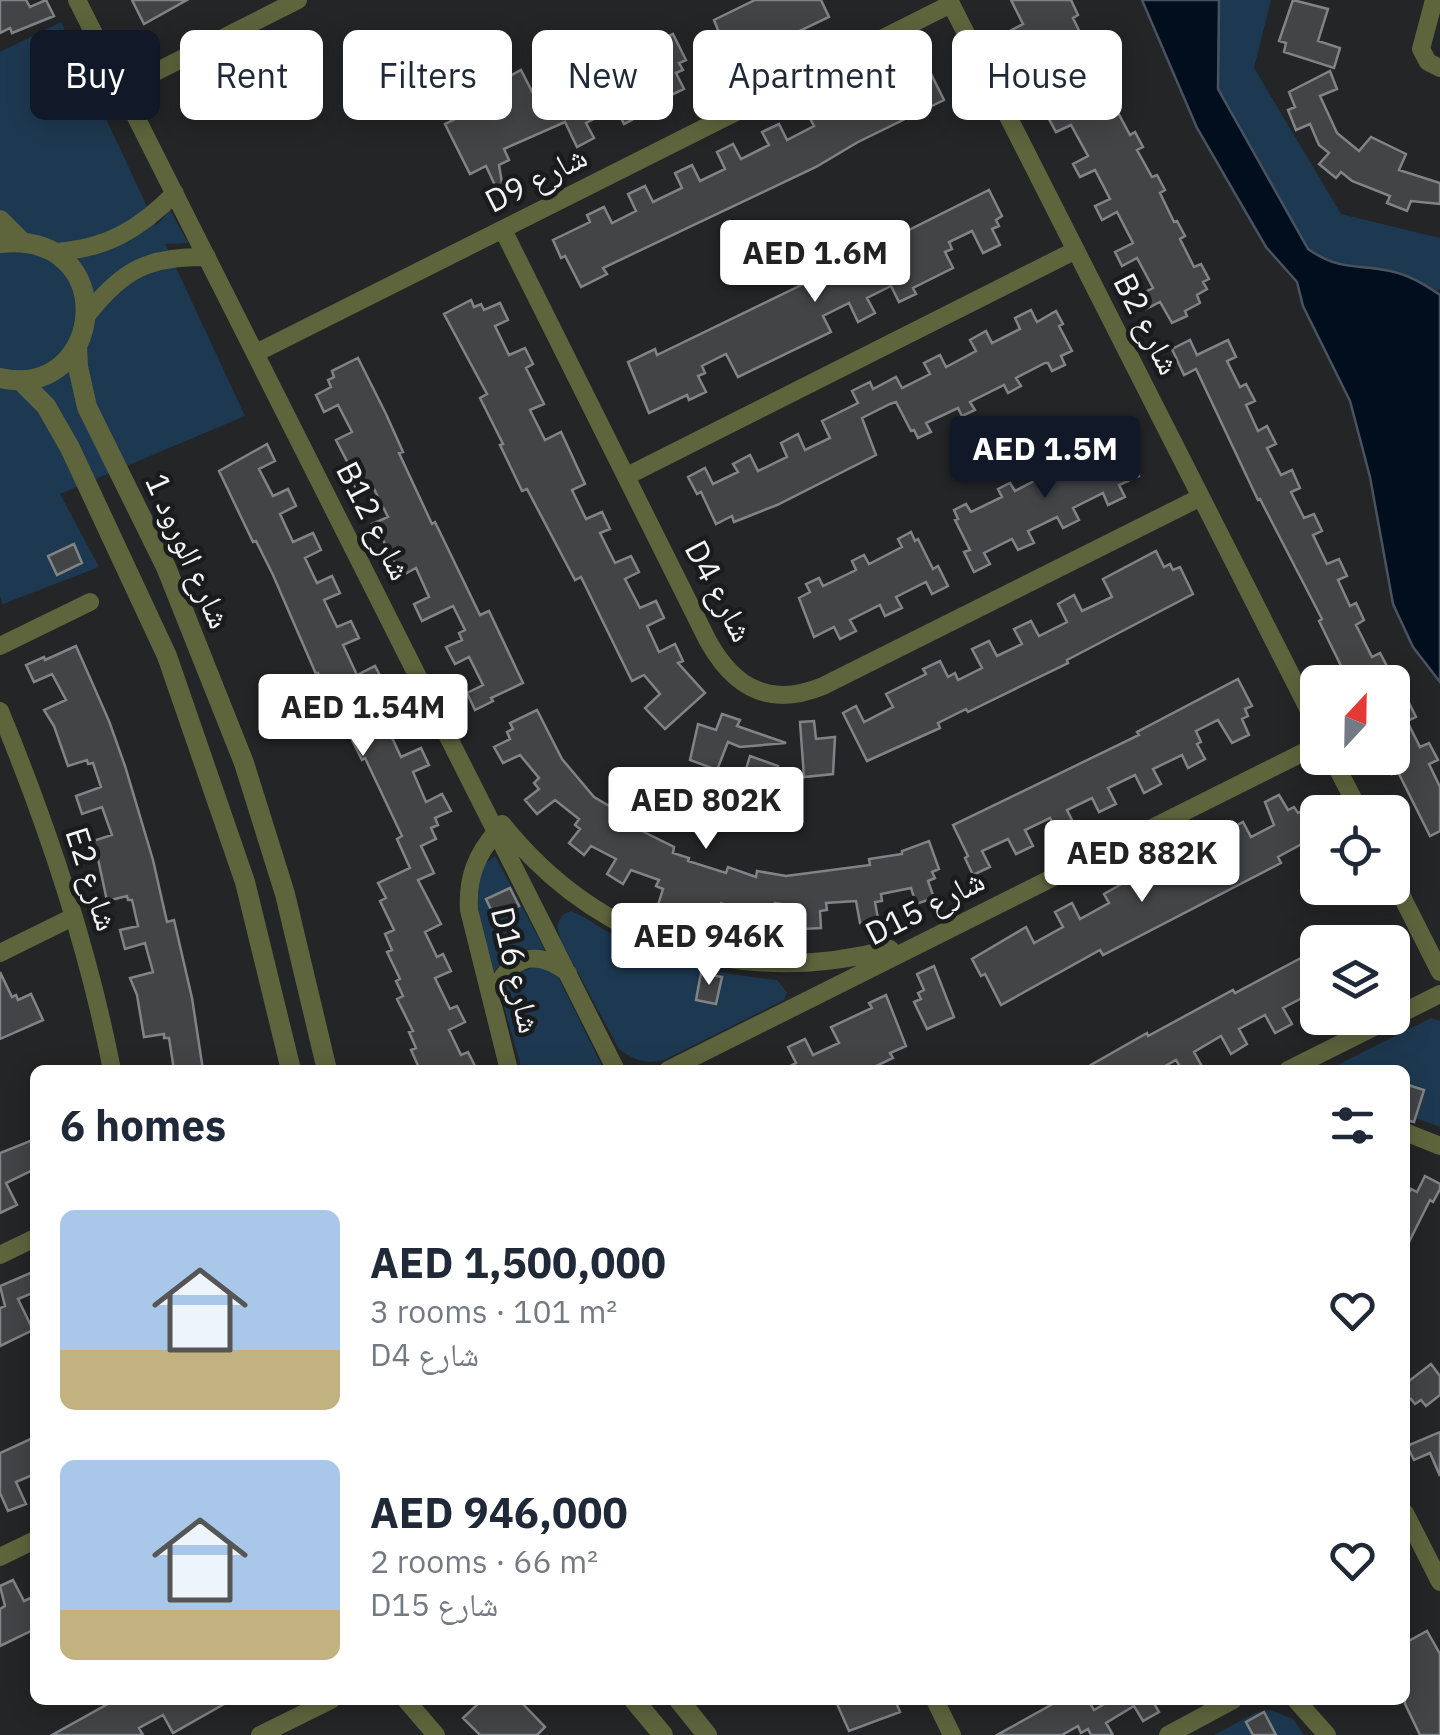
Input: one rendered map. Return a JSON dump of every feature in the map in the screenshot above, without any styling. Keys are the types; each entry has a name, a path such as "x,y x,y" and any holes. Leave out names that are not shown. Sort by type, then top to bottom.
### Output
{"street":[{"name":"B12 شارع","path":"77,0 92,30"},
{"path":"160,70 298,0"},
{"path":"1434,0 1421,49 1428,62 1440,68"},
{"name":"D9 شارع","path":"256,353 950,2"},
{"name":"B2 شارع","path":"950,2 1300,692"},
{"name":"B12 شارع","path":"138,120 614,1065"},
{"path":"0,220 10,242 55,252 85,249 136,228 175,193"},
{"name":"D4 شارع","path":"503,230 717,657 742,684 792,696 823,686 1201,497"},
{"path":"627,476 1076,250"},
{"path":"55,252 80,279 87,315"},
{"path":"87,315 114,283 144,265 174,257 207,256"},
{"name":"شارع الورود 1","path":"87,315 78,347 87,407 160,554 244,762 284,894 326,1065"},
{"name":"شارع الورود 1","path":"10,379 43,376 78,347"},
{"name":"شارع الورود 1","path":"10,379 46,406 70,448 173,673 245,882 290,1065"},
{"path":"0,646 90,602"},
{"name":"E2 شارع","path":"0,711 74,916 111,1065"},
{"name":"D15 شارع","path":"678,1065 1300,754"},
{"path":"479,795 512,837 586,903 628,928 673,947 750,964 789,965 848,959 925,940"},
{"name":"D16 شارع","path":"497,831 476,860 468,893 508,1065"},
{"path":"1406,905 1440,972"},
{"path":"0,953 74,916"},
{"path":"490,997 509,968 523,960 553,961 568,973"},
{"path":"1298,1065 1440,994"},
{"path":"1410,1134 1440,1146"},
{"path":"0,1255 30,1240"},
{"path":"1410,1523 1440,1582"},
{"path":"0,1557 30,1542"},
{"path":"260,1735 321,1705"},
{"path":"410,1705 436,1735"},
{"path":"638,1705 663,1735"},
{"path":"683,1705 707,1735"},
{"path":"937,1705 952,1735"},
{"path":"1168,1735 1226,1705"},
{"path":"1301,1705 1325,1732"},
{"path":"1316,1705 1325,1732"}],"shaded area":[{"path":"1142,0 1219,0 1218,89 1308,249 1339,264 1404,275 1440,295 1440,682 1413,647 1393,604 1370,477 1350,401 1303,306 1297,282 1266,247 1197,128"},
{"path":"1219,0 1271,0 1254,68 1341,214 1440,238 1440,289 1436,291 1392,271 1329,261 1308,249 1218,89"},
{"path":"61,22 65,30 45,30"},
{"path":"30,37 30,120 107,120 156,226 170,210 188,243 165,244 245,416 60,494 99,567 3,604 0,596 0,52"},
{"path":"495,856 545,950 512,955 489,980 475,888 483,865"},
{"path":"571,911 662,957 719,972 777,980 787,992 784,1000 664,1060 635,1059 619,1049 561,941 557,926 562,915"},
{"path":"537,966 548,968 558,977 602,1065 521,1065 501,996 514,974"},
{"path":"1431,1018 1440,1021 1440,1127 1410,1116 1410,1065 1337,1065 1397,1035 1410,1035 1410,1028"},
{"path":"1270,1710 1293,1719 1304,1735 1214,1735 1257,1712"}],"building":[{"path":"0,0 26,0 30,7 46,0 54,16 12,33 10,28 0,33"},
{"path":"132,0 187,0 144,24"},
{"path":"755,0 821,0 829,17 802,30 718,30 714,20"},
{"path":"1011,0 1071,0 1078,15 1073,18 1079,30 1012,30 1023,24"},
{"path":"1293,0 1328,9 1318,41 1340,48 1334,68 1284,52 1286,43 1279,41"},
{"path":"673,34 686,60 679,63 683,70 676,73 684,89 673,94"},
{"path":"521,70 532,91 532,120 592,120 586,123 594,138 577,147 565,122 504,149 509,160 499,165 504,195 500,196 486,166 470,174 445,124 453,120 512,120 512,75"},
{"path":"1330,71 1337,89 1320,96 1337,133 1359,151 1371,137 1406,154 1399,170 1440,183 1440,204 1411,201 1407,211 1387,203 1390,196 1352,181 1341,172 1336,178 1319,164 1329,153 1319,145 1310,124 1296,130 1288,110 1295,107 1289,92"},
{"path":"932,76 944,100 932,106"},
{"path":"811,120 903,120 816,167 603,268 607,274 581,287 565,256 561,258 553,240 590,222 587,215 604,207 612,223 636,211 628,194 645,186 653,202 682,188 675,173 692,165 700,181 725,169 717,152 733,144 741,159 769,145 762,132 779,124 787,140 814,126"},
{"path":"1050,120 1122,120 1130,135 1135,132 1143,147 1137,150 1152,177 1157,175 1165,190 1160,193 1185,236 1180,239 1194,267 1201,264 1209,279 1203,282 1207,289 1197,295 1200,303 1185,311 1187,316 1172,323 1160,302 1146,309 1139,295 1153,288 1137,258 1122,266 1115,252 1133,243 1117,212 1102,220 1095,206 1110,199 1095,170 1080,177 1073,164 1088,156 1071,125 1056,132"},
{"path":"989,190 1002,216 996,220 999,226 992,229 1000,245 983,253 972,231 949,242 952,249 945,252 953,268 913,288 916,294 899,302 891,286 867,298 875,313 858,322 849,303 823,316 831,332 738,377 726,354 702,366 705,373 698,376 706,392 689,400 687,395 649,413 628,362 655,349 657,355 820,276 821,279 894,244 891,239"},
{"path":"471,300 474,307 481,304 484,310 500,303 508,320 495,326 509,355 525,348 533,364 526,368 544,404 530,410 545,440 561,432 585,484 572,490 586,519 602,512 610,529 600,533 615,563 631,556 639,572 625,579 640,608 656,601 664,618 647,626 659,652 675,644 683,661 678,663 705,693 665,729 645,708 660,694 644,675 632,681 581,577 575,580 527,489 522,491 500,445 503,444 480,398 487,394 444,314"},
{"path":"1031,310 1037,322 1056,311 1072,351 1061,356 1065,365 1052,371 1045,363 1016,378 1021,386 1008,393 1004,385 970,402 975,410 962,416 958,408 926,423 931,432 918,438 896,402 890,404 862,418 876,455 734,522 732,516 716,524 701,492 697,494 688,477 705,468 713,484 738,472 733,464 750,455 758,471 787,457 781,443 798,434 805,450 830,438 822,421 858,403 852,391 870,382 873,389 896,377 902,388 930,374 924,363 940,355 946,367 976,351 970,340 986,331 992,343 1020,329 1015,318"},
{"path":"1190,340 1197,355 1228,340 1236,357 1227,361 1240,387 1246,384 1255,401 1246,405 1258,431 1267,426 1276,444 1267,448 1281,475 1292,470 1300,488 1291,492 1304,518 1314,514 1322,531 1313,535 1327,564 1339,559 1347,576 1338,580 1350,606 1356,603 1364,620 1356,625 1372,657 1380,653 1386,665 1341,665 1319,621 1322,619 1258,500 1196,369 1184,375 1172,349"},
{"path":"358,358 432,524 435,522 480,615 489,611 523,683 475,710 467,693 483,685 469,657 455,664 446,647 462,640 459,633 465,630 453,606 422,621 414,604 429,597 416,568 401,576 383,540 380,541 372,524 388,517 374,489 360,496 336,440 352,432 338,405 324,412 316,395 331,387 328,380 334,377 332,371"},
{"path":"1101,437 1105,445 1117,439 1139,476 1119,485 1125,497 1108,505 1103,493 1073,508 1079,520 1063,528 1057,517 1028,531 1034,543 1018,550 1012,539 984,553 990,564 974,572 964,552 970,550 954,510 966,504 971,512 1002,497 998,489 1010,483 1015,491 1047,474 1042,466 1055,460 1059,468 1090,453 1089,443"},
{"path":"267,444 275,461 259,469 273,496 288,489 296,506 280,514 293,542 313,533 321,550 305,558 317,583 332,576 340,593 324,600 337,627 351,621 359,638 343,645 357,675 375,666 384,683 368,690 379,715 397,706 405,723 389,731 401,757 421,748 429,765 413,772 426,802 442,794 451,811 435,818 438,825 431,828 436,839 421,846 434,873 418,880 441,924 425,932 437,957 443,954 451,971 435,978 450,1009 457,1006 465,1022 449,1030 461,1055 468,1052 474,1065 418,1065 411,1050 416,1048 409,1032 413,1031 397,999 403,996 396,981 400,979 387,952 392,950 385,934 394,930 380,901 386,898 378,883 410,868 397,839 402,836 365,758 362,760 316,674 273,575 219,471"},
{"path":"911,532 933,569 938,566 948,586 932,594 926,582 896,597 902,608 885,616 880,605 850,620 856,631 840,639 834,627 814,637 799,598 810,592 806,584 819,578 823,586 856,570 852,561 864,555 869,564 902,547 898,539"},
{"path":"74,544 82,563 57,575 48,556"},
{"path":"1156,551 1164,567 1180,567 1193,594 1067,660 1068,663 968,712 966,709 938,723 940,728 867,761 843,713 856,706 864,722 893,707 886,694 926,674 923,669 940,661 948,677 955,673 958,680 982,668 972,649 989,641 997,656 1022,644 1014,629 1031,621 1039,636 1067,622 1058,604 1074,595 1082,611 1112,597 1103,579"},
{"path":"76,646 109,721 153,860 167,922 174,920 202,1065 173,1065 169,1038 164,1038 164,1034 144,1037 130,978 153,972 145,943 125,949 120,930 138,926 132,900 127,896 107,901 90,842 112,835 102,807 82,814 76,796 101,787 93,763 88,764 87,760 68,766 44,710 66,700 52,674 34,682 26,665 44,657 45,660"},
{"path":"1238,679 1252,706 1245,709 1248,716 1242,719 1249,735 1232,743 1218,720 1196,731 1201,742 1197,744 1205,759 1188,768 1182,755 1153,769 1161,784 1144,793 1135,775 1108,788 1116,804 1099,812 1092,798 1067,810 1075,826 1058,834 1050,818 1025,830 1033,846 1016,854 1008,839 982,851 990,867 973,875 953,825 1139,735 1137,732"},
{"path":"537,710 562,759 594,797 635,821 632,826 674,847 673,853 689,858 688,861 726,873 728,867 756,877 757,871 786,876 870,865 869,859 902,854 929,841 939,869 932,872 935,878 928,881 934,898 916,904 911,888 881,894 882,901 875,902 878,919 860,923 856,901 826,903 827,910 820,911 821,928 802,929 801,907 775,903 775,910 767,910 765,927 746,925 748,912 721,903 719,910 712,907 706,924 658,905 663,889 656,886 659,880 631,870 623,884 607,874 616,859 591,846 584,855 569,843 580,829 575,825 579,819 555,800 537,814 525,800 539,789 534,783 539,778 520,755 503,763 494,747 510,739 510,723"},
{"path":"722,714 740,720 737,726 786,743 740,747 728,742 717,770 690,760 698,724 716,730"},
{"path":"814,721 816,739 835,737 833,774 804,777 800,722"},
{"path":"1410,727 1420,747 1429,743 1438,760 1429,764 1440,787 1440,831 1430,836 1400,775 1410,775"},
{"path":"750,756 778,766 768,794 741,785"},
{"path":"1279,795 1288,810 1294,807 1300,812 1300,845 1278,857 1281,863 1103,955 1100,950 1001,1005 985,974 981,976 972,959 1026,927 1034,943 1063,927 1055,912 1072,903 1080,919 1109,903 1104,894 1157,864 1166,879 1193,865 1185,850 1201,841 1210,857 1233,844 1226,831 1243,822 1251,837 1274,825 1265,802"},
{"path":"510,888 519,906 495,918 486,899"},
{"path":"1300,959 1300,999 1283,1008 1292,1024 1275,1033 1265,1015 1239,1029 1247,1044 1231,1054 1221,1036 1194,1052 1201,1065 1179,1065 1176,1060 1167,1065 1091,1065 1147,1033 1148,1036 1233,990 1235,993"},
{"path":"934,966 954,1017 927,1029 914,1002 921,999 918,993 924,990 917,974"},
{"path":"0,972 12,997 16,995 18,1000 31,994 43,1020 0,1039"},
{"path":"701,973 722,977 716,1004 696,1000"},
{"path":"886,995 906,1046 890,1053 893,1058 878,1065 792,1065 796,1063 788,1047 805,1039 813,1055 839,1043 831,1027 872,1008 869,1003"},
{"path":"1410,1086 1424,1090 1414,1122 1410,1121"},
{"path":"30,1141 30,1171 6,1183 17,1205 0,1213 0,1153"},
{"path":"1425,1176 1440,1184 1410,1240 1410,1191 1417,1192"},
{"path":"30,1273 30,1294 18,1299 30,1331 0,1346 0,1308 5,1306 0,1286"},
{"path":"1431,1364 1440,1376 1440,1395 1426,1406 1421,1400 1415,1404 1410,1400 1410,1380"},
{"path":"1440,1432 1440,1476 1430,1453 1414,1460 1410,1445"},
{"path":"30,1439 30,1476 16,1482 26,1504 8,1511 0,1493 0,1453"},
{"path":"13,1580 24,1601 30,1598 30,1631 0,1646 0,1609 5,1606 0,1586"},
{"path":"1427,1631 1440,1654 1440,1735 1420,1735 1405,1705 1410,1705 1410,1640"},
{"path":"106,1705 222,1705 173,1733 163,1715 139,1728 143,1735 52,1735"},
{"path":"477,1705 524,1705 545,1727 537,1735 480,1735 463,1718"},
{"path":"837,1705 897,1705 900,1712 849,1731"},
{"path":"1051,1705 1091,1705 1094,1710 1102,1705 1155,1705 1159,1712 1143,1721 1134,1706 1106,1723 1113,1735 1091,1735 1088,1729 1081,1733 1078,1726 1062,1735 997,1735"},
{"path":"1264,1712 1276,1735 1253,1735 1246,1722"}]}
